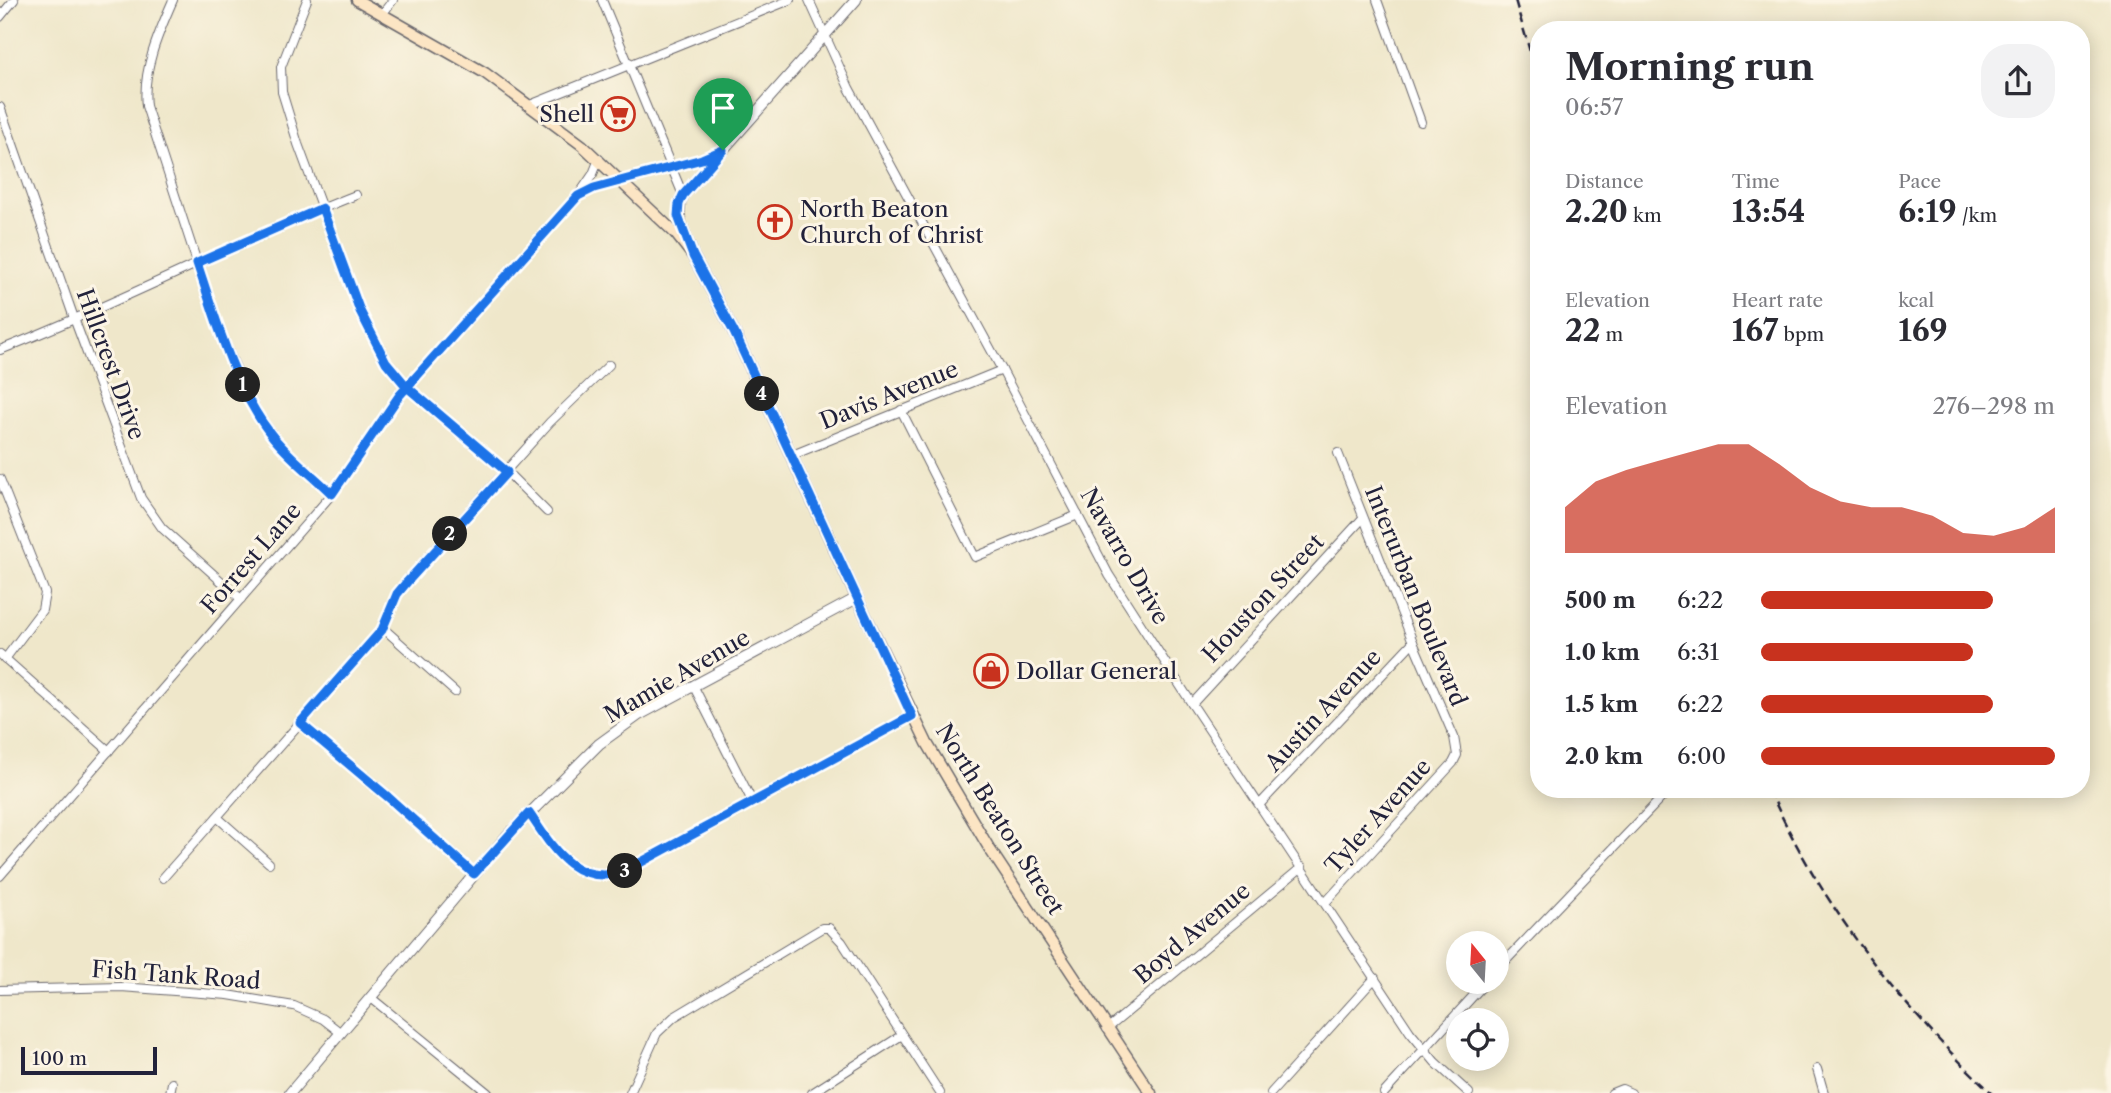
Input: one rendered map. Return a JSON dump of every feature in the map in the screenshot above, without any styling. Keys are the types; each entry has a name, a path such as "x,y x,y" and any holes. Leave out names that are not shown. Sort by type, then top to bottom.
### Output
{"main road":[{"name":"North Beaton Street","path":"357,0 485,73 530,106 599,159 675,233 693,256 734,332 912,716 989,848 1149,1092"}],"street":[{"path":"0,17 14,0"},
{"path":"173,0 157,40 145,93 146,106 220,333 258,415 281,445 332,494"},
{"path":"307,0 281,67 280,80 298,144 372,336 386,362 407,387 507,472 547,512"},
{"path":"383,13 393,0"},
{"path":"602,0 683,195"},
{"path":"530,106 790,0"},
{"name":"Navarro Drive","path":"809,0 849,88 1002,369 1109,575 1192,704 1424,1050 1469,1093"},
{"path":"693,256 678,216 683,195 856,0"},
{"path":"1377,0 1421,122"},
{"name":"Hillcrest Drive","path":"0,107 141,498 162,528 241,600"},
{"name":"Forrest Lane","path":"578,196 594,188 702,159 723,150"},
{"name":"Forrest Lane","path":"0,876 332,494 407,387 578,196 593,174 599,159"},
{"path":"0,350 75,321 197,263 356,195"},
{"path":"163,878 383,628 397,594 407,582 550,422 609,365"},
{"name":"Davis Avenue","path":"790,456 1002,369"},
{"path":"901,410 975,557 1077,515"},
{"name":"Interurban Boulevard","path":"1338,453 1454,737 1457,755"},
{"path":"0,479 45,593 42,610 3,656 109,751"},
{"name":"Houston Street","path":"1192,704 1363,518"},
{"name":"Mamie Avenue","path":"290,1093 474,874 529,813 591,752 639,715 856,598"},
{"path":"383,628 455,692"},
{"name":"Austin Avenue","path":"1261,804 1413,642"},
{"path":"694,687 752,801"},
{"path":"529,813 559,856 580,870 606,877 623,872 912,716"},
{"path":"300,723 474,874"},
{"name":"Tyler Avenue","path":"1325,902 1453,763 1457,755"},
{"path":"1509,957 1661,798"},
{"path":"217,817 269,863"},
{"name":"Boyd Avenue","path":"1107,1029 1302,867"},
{"path":"630,1093 657,1033 674,1017 822,928 831,930 842,942 940,1093"},
{"path":"1271,1093 1375,978"},
{"name":"Fish Tank Road","path":"0,990 121,987 228,995 295,1006 323,1019 341,1033"},
{"path":"1384,1093 1475,994"},
{"path":"370,997 488,1093"},
{"path":"812,1093 902,1035"},
{"path":"1817,1069 1824,1093"},
{"path":"170,1093 172,1083"},
{"path":"1612,1093 1622,1089 1631,1093"}],"railway":[{"path":"1515,0 1530,52"},
{"path":"1773,798 1813,873 1866,952 1926,1026 1992,1093"}],"place":[{"name":"Shell","path":"618,114"},
{"name":"North Beaton Church of Christ","path":"775,222"},
{"name":"Dollar General","path":"991,671"}],"route":[{"path":"723,150 683,195 678,216 693,256 734,332 912,716 623,872 606,877 580,870 559,856 529,813 474,874 300,723 382,630 397,594 507,472 407,387 386,362 360,311 322,208 197,263 220,333 258,415 281,445 332,494 399,396 407,387 480,303 578,196 594,188 702,159 723,150"}]}
